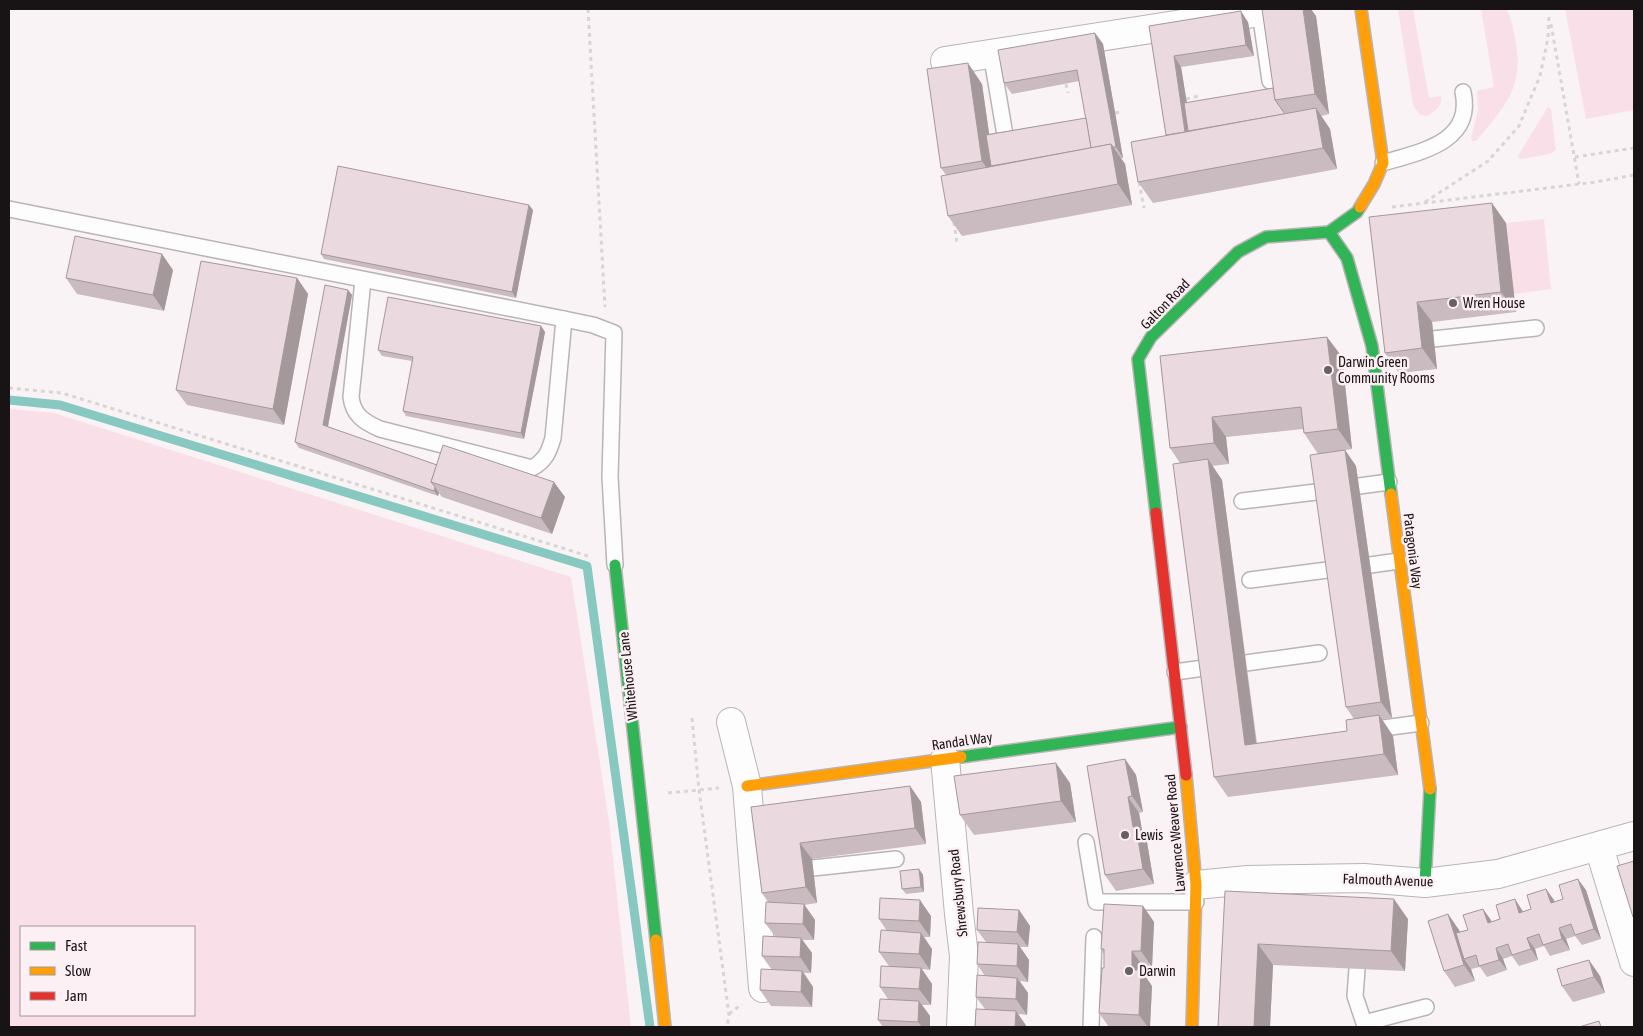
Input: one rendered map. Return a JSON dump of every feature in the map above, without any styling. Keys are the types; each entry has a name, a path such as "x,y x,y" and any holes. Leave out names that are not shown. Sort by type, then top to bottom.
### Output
{"street":[{"path":"1329,232 1357,212 1374,184 1383,163 1361,9"},
{"path":"945,61 991,53 1126,20 1270,10"},
{"name":"Patagonia Way","path":"1329,232 1347,258 1372,346 1430,790 1426,883"},
{"name":"Galton Road","path":"1181,727 1138,359 1151,337 1238,252 1266,237 1329,232"},
{"name":"Whitehouse Lane","path":"615,565 665,1027"},
{"path":"731,722 747,786 761,874 762,988"},
{"name":"Randal Way","path":"747,786 1181,727"},
{"name":"Lawrence Weaver Road","path":"1181,727 1196,894 1192,1027"},
{"name":"Shrewsbury Road","path":"945,759 964,956 961,1027"},
{"name":"Falmouth Avenue","path":"1196,894 1248,880 1363,888 1426,883 1498,874 1634,836"},
{"path":"1599,847 1634,962"}],"lane":[{"path":"1270,10 1270,81"},
{"path":"991,53 1005,135"},
{"path":"1383,163 1415,154 1443,142 1464,116 1465,103 1463,92"},
{"path":"9,209 564,319 593,325 605,330"},
{"path":"363,280 351,396 352,406 364,422 380,429 532,468 541,463 549,452 553,438 564,319"},
{"path":"1433,340 1536,328"},
{"name":"Whitehouse Lane","path":"605,330 614,333 610,477 615,565"},
{"path":"1372,346 1387,345"},
{"path":"1359,486 1389,482"},
{"path":"1242,501 1324,490"},
{"path":"1370,565 1399,561"},
{"path":"1250,580 1335,570"},
{"path":"1246,663 1320,653"},
{"path":"1175,672 1211,667"},
{"path":"1353,732 1422,723"},
{"path":"1086,842 1096,902 1196,894"},
{"path":"813,868 896,859"},
{"path":"1091,1027 1094,936"},
{"path":"1357,969 1355,996 1364,1024 1426,1007"}],"path":[{"path":"588,9 605,330"},
{"path":"1548,9 1580,184"},
{"path":"1422,204 1488,161 1518,126 1540,76 1548,38 1549,16"},
{"path":"1066,84 1068,93"},
{"path":"1186,99 1200,96"},
{"path":"1115,113 1120,112"},
{"path":"1575,157 1634,148"},
{"path":"1138,174 1144,208"},
{"path":"1357,212 1580,184 1634,175"},
{"path":"1464,198 1465,208"},
{"path":"954,218 957,243"},
{"path":"9,388 62,393 615,565"},
{"path":"692,718 699,790 729,1015 727,1027"}],"shaded area":[{"path":"1398,9 1413,9 1429,98 1441,96 1441,103 1437,109 1426,116 1419,114 1413,105"},
{"path":"1481,9 1507,10 1512,22 1518,60 1514,86 1503,108 1476,141 1472,141 1471,138 1478,110 1477,91 1494,87"},
{"path":"1565,9 1634,9 1634,110 1586,119"},
{"path":"1548,107 1551,109 1556,150 1550,154 1521,159 1518,157 1519,154"},
{"path":"1544,219 1551,289 1514,294 1506,223"},
{"path":"9,409 54,413 571,577 609,821 631,1027 9,1027"}],"building":[{"path":"1262,9 1303,9 1315,94 1275,100"},
{"path":"1241,11 1246,45 1174,56 1185,132 1166,135 1149,26"},
{"path":"1095,33 1116,147 1113,147 1111,144 1091,148 1077,70 1004,83 998,50"},
{"path":"968,63 982,161 941,168 927,69"},
{"path":"1273,88 1275,100 1285,114 1188,131 1184,103"},
{"path":"1316,108 1323,148 1138,182 1131,142"},
{"path":"1086,118 1091,148 991,166 986,135"},
{"path":"1111,144 1118,184 948,216 941,176"},
{"path":"338,166 529,205 512,292 321,254"},
{"name":"Wren House","path":"1492,203 1501,292 1417,302 1422,348 1385,353 1369,217"},
{"path":"75,236 162,254 153,295 66,278"},
{"path":"201,261 297,278 273,409 176,390"},
{"path":"325,285 348,290 323,425 437,465 431,482 435,487 434,491 295,442"},
{"path":"388,297 541,326 521,433 403,411 413,357 378,350"},
{"path":"1327,337 1338,429 1304,433 1301,407 1212,417 1214,443 1170,448 1160,356"},
{"path":"443,445 554,482 541,518 431,482"},
{"path":"1345,450 1381,702 1346,707 1310,455"},
{"path":"1208,459 1245,745 1347,731 1346,720 1379,715 1384,754 1214,777 1173,464"},
{"name":"Lewis","path":"1125,759 1132,796 1128,797 1133,827 1136,827 1143,869 1105,875 1087,766"},
{"path":"1056,763 1061,801 960,815 954,776"},
{"path":"910,786 915,828 800,843 806,887 762,893 751,807"},
{"path":"1634,861 1634,917 1633,917 1617,866"},
{"path":"919,869 921,887 902,889 900,871"},
{"path":"1578,879 1594,929 1575,935 1571,924 1559,928 1562,939 1543,945 1539,934 1527,938 1531,949 1512,955 1508,944 1496,948 1499,960 1479,966 1476,955 1464,959 1456,933 1468,930 1463,915 1483,909 1488,923 1500,919 1496,905 1515,899 1519,913 1531,909 1527,895 1546,889 1551,903 1563,899 1559,885"},
{"path":"1225,891 1394,899 1391,951 1258,944 1254,1027 1218,1027"},
{"path":"880,898 920,900 919,921 879,919"},
{"path":"766,902 804,904 803,924 765,923"},
{"path":"1104,904 1143,906 1141,951 1132,951 1132,970 1141,970 1139,1015 1099,1013 1102,968 1104,968 1104,949 1101,949"},
{"path":"978,908 1019,910 1017,932 977,930"},
{"path":"1448,914 1464,965 1444,971 1428,921"},
{"path":"881,930 921,933 919,954 879,952"},
{"path":"763,936 801,938 800,957 762,956"},
{"path":"978,942 1018,944 1017,966 977,964"},
{"path":"1589,960 1594,977 1562,986 1557,969"},
{"path":"881,966 921,968 919,989 880,987"},
{"path":"761,969 802,971 801,992 760,990"},
{"path":"977,975 1017,978 1016,999 976,997"},
{"path":"880,999 919,1001 918,1022 878,1020"},
{"path":"976,1009 1016,1011 1015,1027 975,1027"},
{"path":"1599,1021 1601,1027 1579,1027"}],"waterway":[{"path":"9,400 60,405 587,566 650,1027"}],"traffic: fast":[{"path":"1156,513 1138,359 1151,337 1238,252 1266,237 1329,232 1357,212 1360,207"},
{"path":"1329,232 1347,258 1372,346 1391,494"},
{"path":"615,565 656,940"},
{"path":"961,757 1181,727"},
{"path":"1425,883 1430,789"}],"traffic: slow":[{"path":"1360,207 1374,184 1383,163 1361,9"},
{"path":"1391,494 1430,789"},
{"path":"747,786 961,757"},
{"path":"1186,775 1196,885 1192,1027"},
{"path":"656,940 665,1027"}],"traffic: jam":[{"path":"1156,513 1186,775"}],"place":[{"name":"Wren House","path":"1453,303"},
{"name":"Darwin Green Community Rooms","path":"1328,370"},
{"name":"Lewis","path":"1125,835"},
{"name":"Darwin","path":"1129,971"}]}
